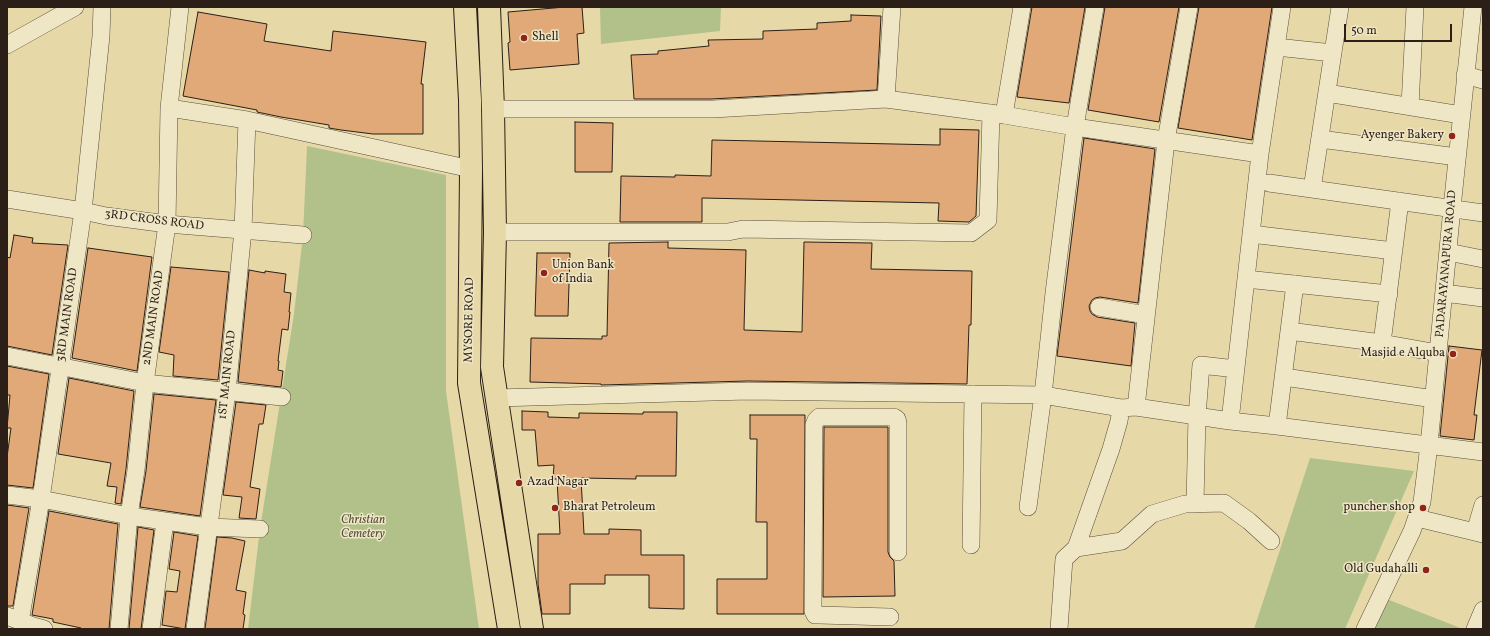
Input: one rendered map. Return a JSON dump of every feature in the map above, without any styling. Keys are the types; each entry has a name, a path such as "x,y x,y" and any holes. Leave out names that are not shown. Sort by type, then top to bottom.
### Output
{"highway":[{"name":"MYSORE ROAD","path":"465,7 471,169 469,383 509,629"},
{"name":"MYSORE ROAD","path":"489,7 496,232 492,367 532,629"}],"street":[{"path":"7,45 75,7"},
{"name":"3RD MAIN ROAD","path":"13,619 41,498 61,368 83,210 101,36 102,7"},
{"name":"2ND MAIN ROAD","path":"118,629 128,516 136,470 145,383 167,224 169,108 180,7"},
{"path":"886,99 892,7"},
{"path":"496,232 728,232 743,229 971,233 988,220 997,114 1022,7"},
{"path":"1028,507 1044,395 1054,293 1075,127 1095,7"},
{"path":"1059,629 1064,559 1076,548 1111,449 1119,421 1128,408 1146,315 1166,141 1189,7"},
{"path":"1230,421 1260,154 1282,7"},
{"path":"1312,189 1340,7"},
{"name":"PADARAYANAPURA ROAD","path":"1365,629 1417,518 1422,502 1430,445 1461,115 1473,7"},
{"path":"1410,106 1411,8"},
{"path":"1276,47 1333,53"},
{"path":"1465,75 1483,80"},
{"path":"1327,93 1461,115"},
{"path":"493,109 713,109 886,99 997,114 1166,141 1260,154"},
{"path":"169,108 248,120 471,169"},
{"name":"1ST MAIN ROAD","path":"194,629 227,392 243,230 248,120"},
{"path":"1320,139 1457,157"},
{"path":"1269,183 1483,213"},
{"name":"3RD CROSS ROAD","path":"7,199 83,210 106,216 167,224 303,235"},
{"path":"1382,343 1400,201"},
{"path":"1251,234 1394,250"},
{"path":"1448,252 1483,259"},
{"path":"1246,279 1389,294"},
{"path":"1277,426 1295,284"},
{"path":"1444,294 1483,298"},
{"path":"1099,307 1146,315"},
{"path":"1289,331 1382,343 1438,353"},
{"path":"7,356 61,368 145,383 282,397"},
{"path":"1195,504 1197,416 1201,365 1236,369"},
{"path":"1284,377 1434,399"},
{"path":"496,398 748,391 1044,395 1128,408 1230,421 1430,445 1483,449"},
{"path":"838,416 839,392"},
{"path":"885,417 886,393"},
{"path":"971,545 973,394"},
{"path":"890,617 820,616 815,615 813,611 814,425 819,417 894,417 896,419 898,423 898,552"},
{"path":"7,495 41,498 128,516 208,527 260,529"},
{"path":"1076,548 1122,541 1152,514 1184,504 1224,503 1271,541"},
{"path":"1417,518 1479,533 1483,505"},
{"path":"151,629 165,521"},
{"path":"1475,629 1483,610"},
{"path":"13,619 44,629"}],"green space":[{"path":"600,7 721,7 720,31 601,44"},
{"name":"Christian Cemetery","path":"307,146 446,175 446,391 479,629 248,629 260,529 294,314 303,235"},
{"path":"1310,458 1414,471 1345,629 1254,629"},
{"path":"1384,598 1463,629 1371,629"}],"building":[{"path":"582,7 584,33 577,34 579,64 510,70 508,12"},
{"path":"1032,7 1085,7 1069,103 1017,97"},
{"path":"1105,7 1179,7 1159,122 1088,110"},
{"path":"1199,7 1272,7 1252,140 1178,128"},
{"path":"198,12 267,24 264,41 331,51 333,31 426,42 421,84 423,84 423,134 373,134 341,130 329,128 329,125 281,117 257,112 257,110 183,96"},
{"path":"851,15 881,16 877,90 711,99 634,99 631,55 658,54 658,51 709,46 708,40 763,39 763,31 817,29 817,23 851,21"},
{"path":"575,122 613,123 612,172 575,172"},
{"path":"940,129 979,130 976,216 969,222 938,221 939,203 702,198 702,222 620,222 621,176 711,176 712,140 940,145"},
{"path":"1084,138 1155,149 1138,303 1100,297 1092,300 1089,306 1092,314 1097,317 1135,323 1131,366 1057,356"},
{"path":"14,235 33,238 32,243 68,245 52,355 7,346 7,257 10,258"},
{"path":"668,242 668,248 746,250 744,330 802,332 804,242 872,243 871,269 972,271 971,325 969,325 967,384 748,381 601,385 530,382 531,338 602,339 602,336 607,336 609,243"},
{"path":"88,248 152,257 137,371 72,358"},
{"path":"537,253 570,253 568,316 535,316"},
{"path":"171,267 229,272 218,380 173,376 174,355 159,352"},
{"path":"249,270 265,273 265,271 286,274 284,292 291,293 288,330 282,329 278,361 278,370 283,371 281,387 238,382"},
{"path":"1449,346 1482,350 1474,415 1477,415 1474,440 1440,436"},
{"path":"7,366 49,374 33,488 7,485 7,457 11,428 7,428 10,395 7,395"},
{"path":"69,378 134,391 121,504 115,503 117,487 107,486 111,463 58,454"},
{"path":"154,394 216,400 200,516 140,507 146,471"},
{"path":"236,402 266,405 263,424 259,424 250,487 260,489 256,519 239,518 242,497 223,495"},
{"path":"522,411 548,412 548,417 579,418 579,413 643,414 643,412 677,412 676,476 636,476 636,479 581,478 584,534 609,534 609,529 641,530 641,555 684,555 684,609 649,608 649,575 605,575 605,584 570,584 570,614 542,614 538,584 538,534 560,534 557,479 553,479 554,465 538,466 535,430 522,430"},
{"path":"750,415 805,415 804,614 717,614 717,579 767,579 767,522 756,522 757,439 750,439"},
{"path":"824,427 888,427 888,552 894,561 895,596 823,597"},
{"path":"7,505 29,508 13,606 7,606"},
{"path":"49,511 118,524 109,629 81,629 53,622 53,619 32,615"},
{"path":"138,527 154,530 141,629 129,629"},
{"path":"174,532 198,536 185,629 162,625 166,591 177,592 180,571 169,569"},
{"path":"217,537 245,541 236,590 246,592 243,614 245,615 243,629 205,629"}],"place":[{"name":"Shell","path":"524,38"},
{"name":"Ayenger Bakery","path":"1452,136"},
{"name":"Union Bank of India","path":"544,273"},
{"name":"Masjid e Alquba","path":"1453,354"},
{"name":"Azad Nagar","path":"519,483"},
{"name":"Bharat Petroleum","path":"555,508"},
{"name":"puncher shop","path":"1423,508"},
{"name":"Old Gudahalli","path":"1426,570"}]}
